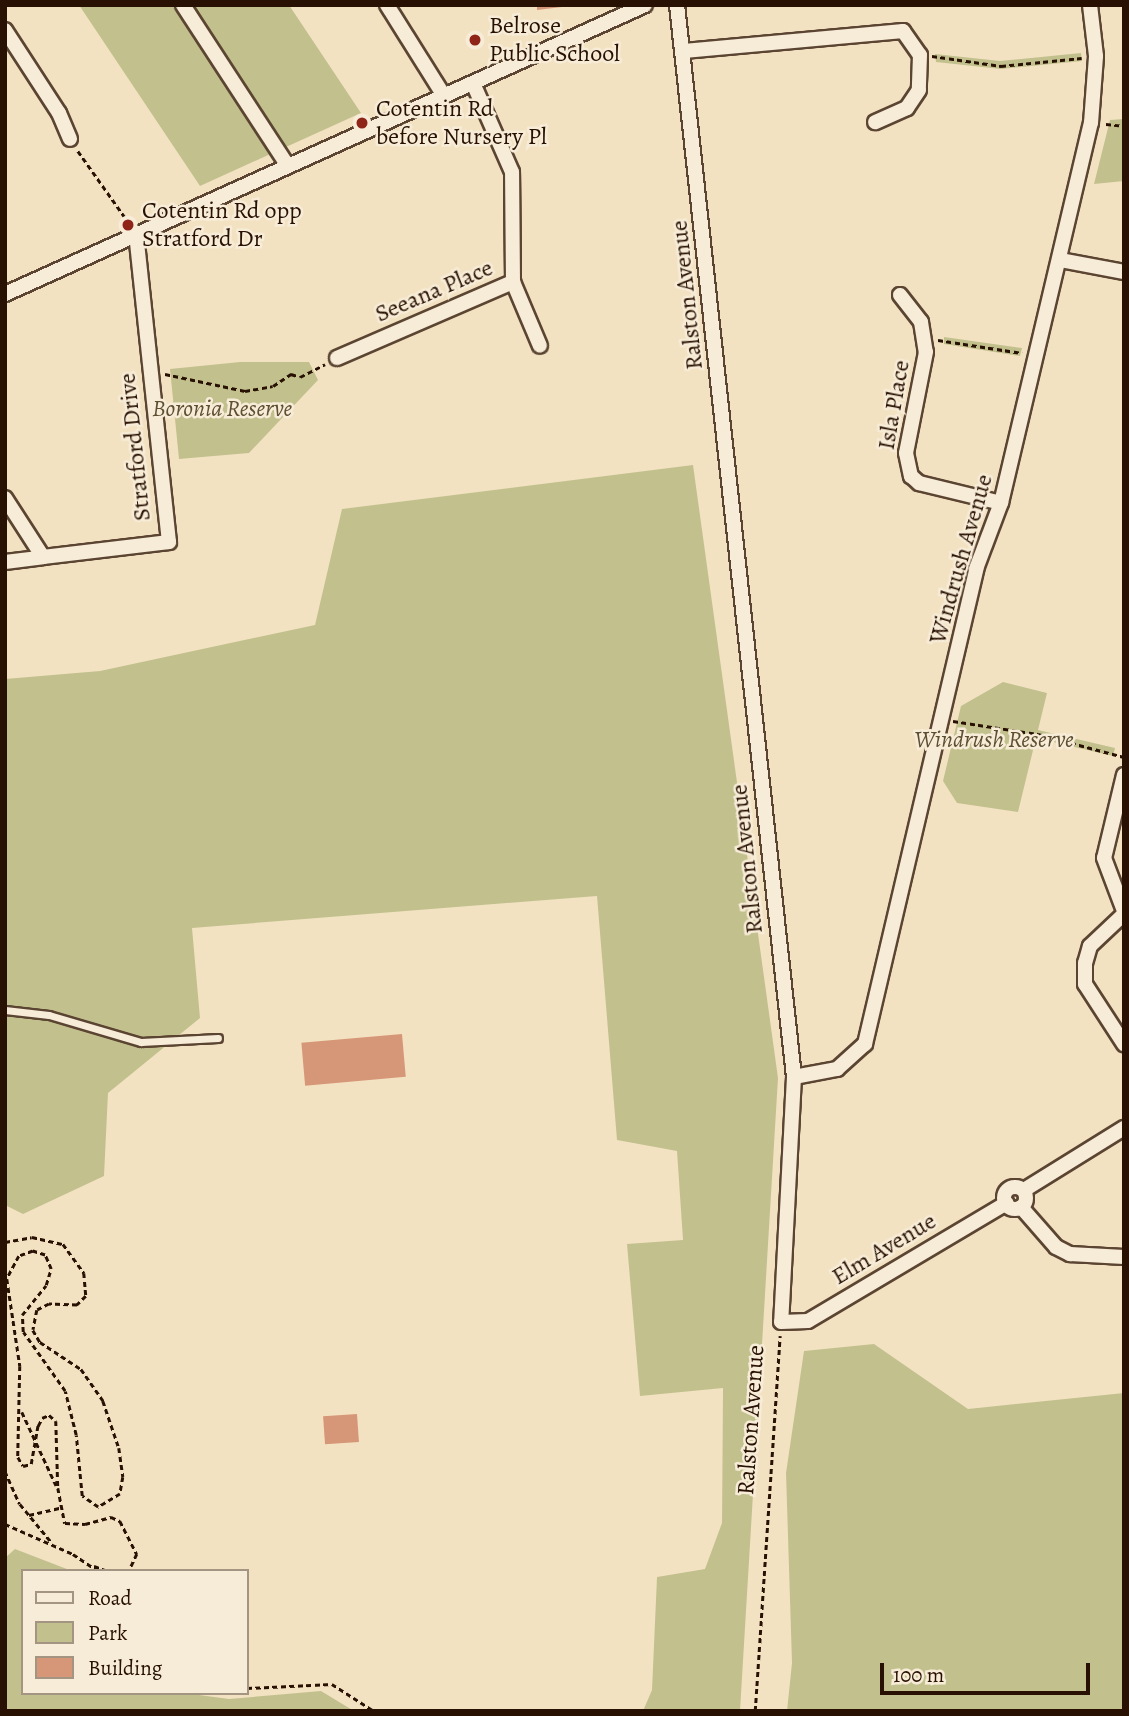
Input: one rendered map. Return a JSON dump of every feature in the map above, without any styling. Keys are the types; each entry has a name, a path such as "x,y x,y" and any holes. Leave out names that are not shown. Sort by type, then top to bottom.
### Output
{"street":[{"path":"183,5 288,166"},
{"path":"387,5 444,96"},
{"path":"5,294 645,5"},
{"name":"Ralston Avenue","path":"677,5 794,1077 781,1322"},
{"name":"Windrush Avenue","path":"794,1077 837,1069 865,1044 976,569 1001,503 1091,123 1096,57 1090,5"},
{"path":"5,30 59,113 70,139"},
{"path":"684,51 891,30 911,38 920,55 922,78 913,100 896,116 875,122"},
{"name":"Seeana Place","path":"337,358 513,282 512,172 473,83"},
{"name":"Stratford Drive","path":"43,557 169,542 136,234"},
{"path":"1060,260 1124,272"},
{"path":"513,282 540,346"},
{"name":"Isla Place","path":"900,295 921,322 925,339 924,369 906,453 908,468 919,483 1001,503"},
{"path":"5,498 43,557 5,562"},
{"path":"1124,775 1104,858 1124,913 1090,946 1085,963 1085,984 1124,1044"},
{"name":"Elm Avenue","path":"781,1322 808,1321 1014,1205 1009,1189 1024,1190 1124,1128"},
{"path":"1014,1205 1056,1247 1070,1254 1124,1257"}],"lane":[{"path":"5,1010 49,1015 141,1042 218,1038"}],"path":[{"path":"920,55 1001,66 1096,57"},
{"path":"1091,123 1124,126"},
{"path":"70,139 136,234"},
{"path":"925,339 1037,355"},
{"path":"150,371 245,391 273,386 291,374 300,377 337,358"},
{"path":"942,719 1038,734 1124,757"},
{"path":"5,1242 32,1237 63,1244 84,1273 86,1296 78,1305 49,1304 37,1310 33,1330 40,1342 81,1369 103,1401 119,1448 120,1494 98,1507 82,1496 76,1435 65,1391 23,1332 22,1315 46,1285 51,1269 45,1255 33,1251 19,1256 7,1279 20,1366 18,1457 23,1466 31,1464 37,1448 38,1426 49,1415 56,1421 58,1488 65,1522 73,1526 111,1517 120,1521 137,1554 132,1569"},
{"name":"Ralston Avenue","path":"755,1711 781,1322"},
{"path":"21,1410 58,1488"},
{"path":"5,1471 29,1515 54,1546"},
{"path":"29,1515 61,1507"},
{"path":"5,1524 96,1569"},
{"path":"91,1566 101,1569"},
{"path":"248,1688 332,1684 374,1711"}],"green space":[{"path":"79,5 289,5 361,113 200,186"},
{"path":"1081,53 1082,61 1001,69 936,62 935,54 1000,61"},
{"path":"1124,119 1124,181 1094,184 1110,120"},
{"path":"944,337 1022,348 1020,356 944,344"},
{"name":"Boronia Reserve","path":"240,362 309,362 318,380 249,453 179,459 170,369"},
{"path":"693,465 778,1078 740,1711 643,1711 652,1690 657,1577 705,1569 722,1523 723,1388 640,1396 627,1244 683,1240 677,1151 617,1140 597,896 192,928 200,1018 108,1093 104,1176 23,1214 5,1205 5,679 100,671 315,625 342,509"},
{"name":"Windrush Reserve","path":"1003,682 1047,693 1038,730 1115,748 1113,756 1036,738 1018,812 957,803 943,781 961,706"},
{"path":"874,1344 968,1409 1124,1393 1124,1711 787,1711 792,1663 786,1473 804,1351"},
{"path":"15,1549 67,1569 21,1569 21,1695 199,1695 229,1699 321,1691 354,1711 5,1711 5,1558"}],"building":[{"path":"537,5 562,5 562,7 537,10"},
{"path":"402,1034 406,1077 305,1086 301,1043"},
{"path":"357,1414 359,1442 325,1444 323,1416"}],"place":[{"name":"Belrose Public School","path":"475,40"},
{"name":"Cotentin Rd before Nursery Pl","path":"362,123"},
{"name":"Cotentin Rd opp Stratford Dr","path":"128,225"}]}
